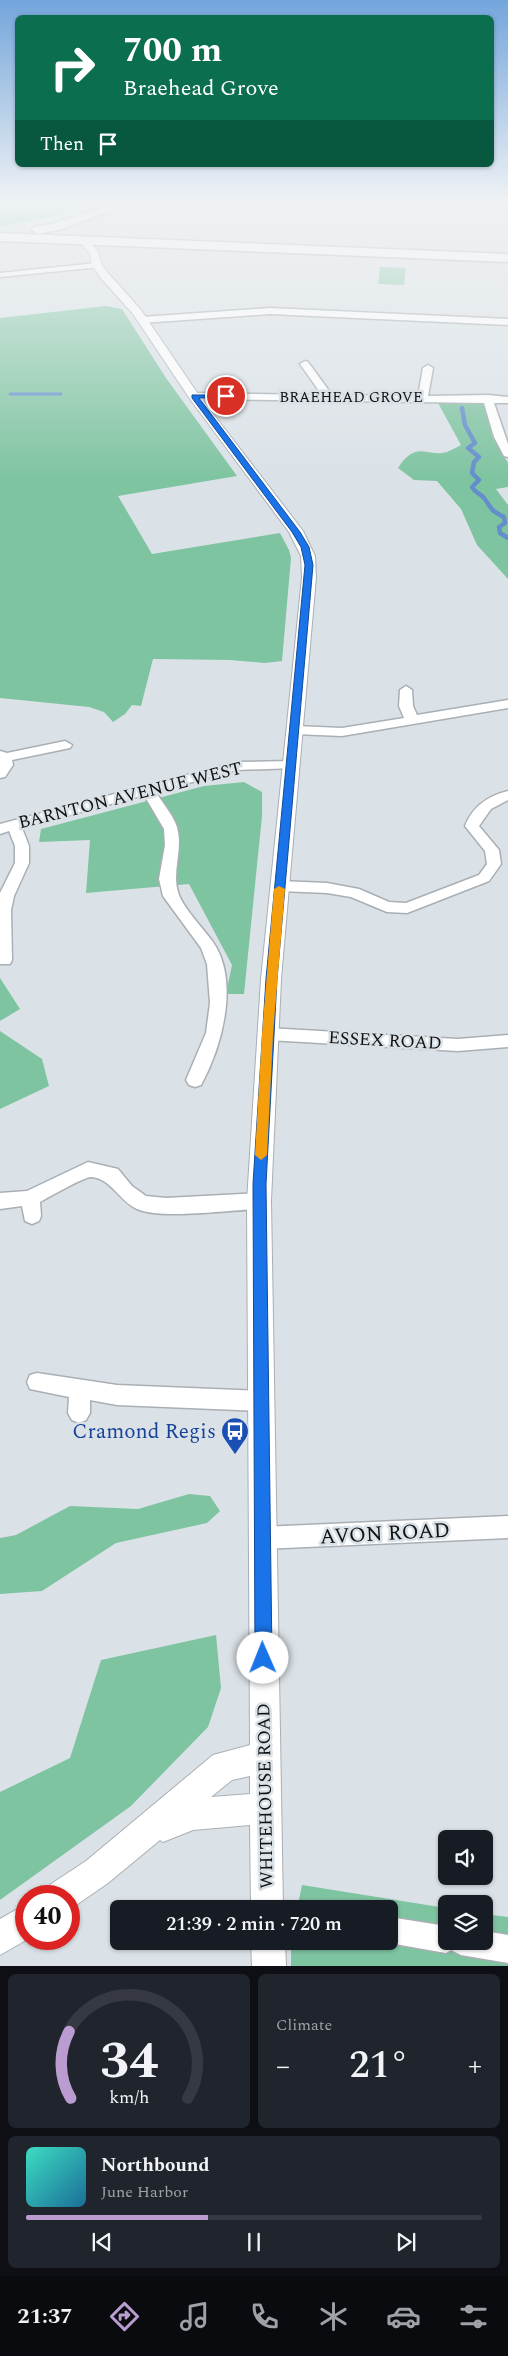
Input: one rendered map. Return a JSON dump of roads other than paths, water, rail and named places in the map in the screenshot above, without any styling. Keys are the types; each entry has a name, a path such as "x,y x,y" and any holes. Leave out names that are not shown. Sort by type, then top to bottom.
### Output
{"street":[{"name":"WHITEHOUSE ROAD","path":"129,294 142,320 194,396 296,532 308,556 309,577 268,1034 259,1201 267,1900"},
{"path":"142,320 270,311 508,322"},
{"path":"305,364 329,397"},
{"path":"417,367 433,368 423,397"},
{"name":"BRAEHEAD GROVE","path":"194,396 423,397 508,400"},
{"path":"488,398 508,454"},
{"path":"406,690 406,706 412,720"},
{"path":"295,730 335,733 508,704"},
{"path":"0,774 6,765 2,757 65,745"},
{"name":"BARNTON AVENUE WEST","path":"7,827 236,766 291,765"},
{"path":"147,789 171,829 172,846 167,879 171,896 208,947 214,964 218,1002 214,1033 195,1080"},
{"path":"280,886 354,893 387,907 407,908 484,878 494,864 492,850 472,826 475,815 497,798 508,795"},
{"path":"7,827 22,846 22,863 6,896 3,910 7,954"},
{"name":"ESSEX ROAD","path":"268,1034 458,1045 506,1045"},
{"path":"0,1201 31,1207 88,1169 111,1174 125,1192 142,1203 166,1206 259,1201"},
{"path":"37,1382 117,1396 260,1401"},
{"path":"79,1413 80,1391"},
{"name":"AVON ROAD","path":"262,1538 508,1527"},
{"path":"77,1885 139,1838 224,1766 264,1757"},
{"path":"139,1838 193,1814 265,1808"},
{"path":"0,1938 15,1928"},
{"path":"398,1931 438,1938"},
{"path":"493,1946 508,1949"},
{"path":"268,1950 268,1966"}],"waterway":[{"path":"10,394 61,394"},
{"path":"462,408 465,425 475,443 468,448 479,457 474,462 472,473 479,480 472,487 484,498 493,511 504,517 505,523 499,527 500,533 508,538"}],"place":[{"name":"Cramond Regis","path":"235,1455"}]}
